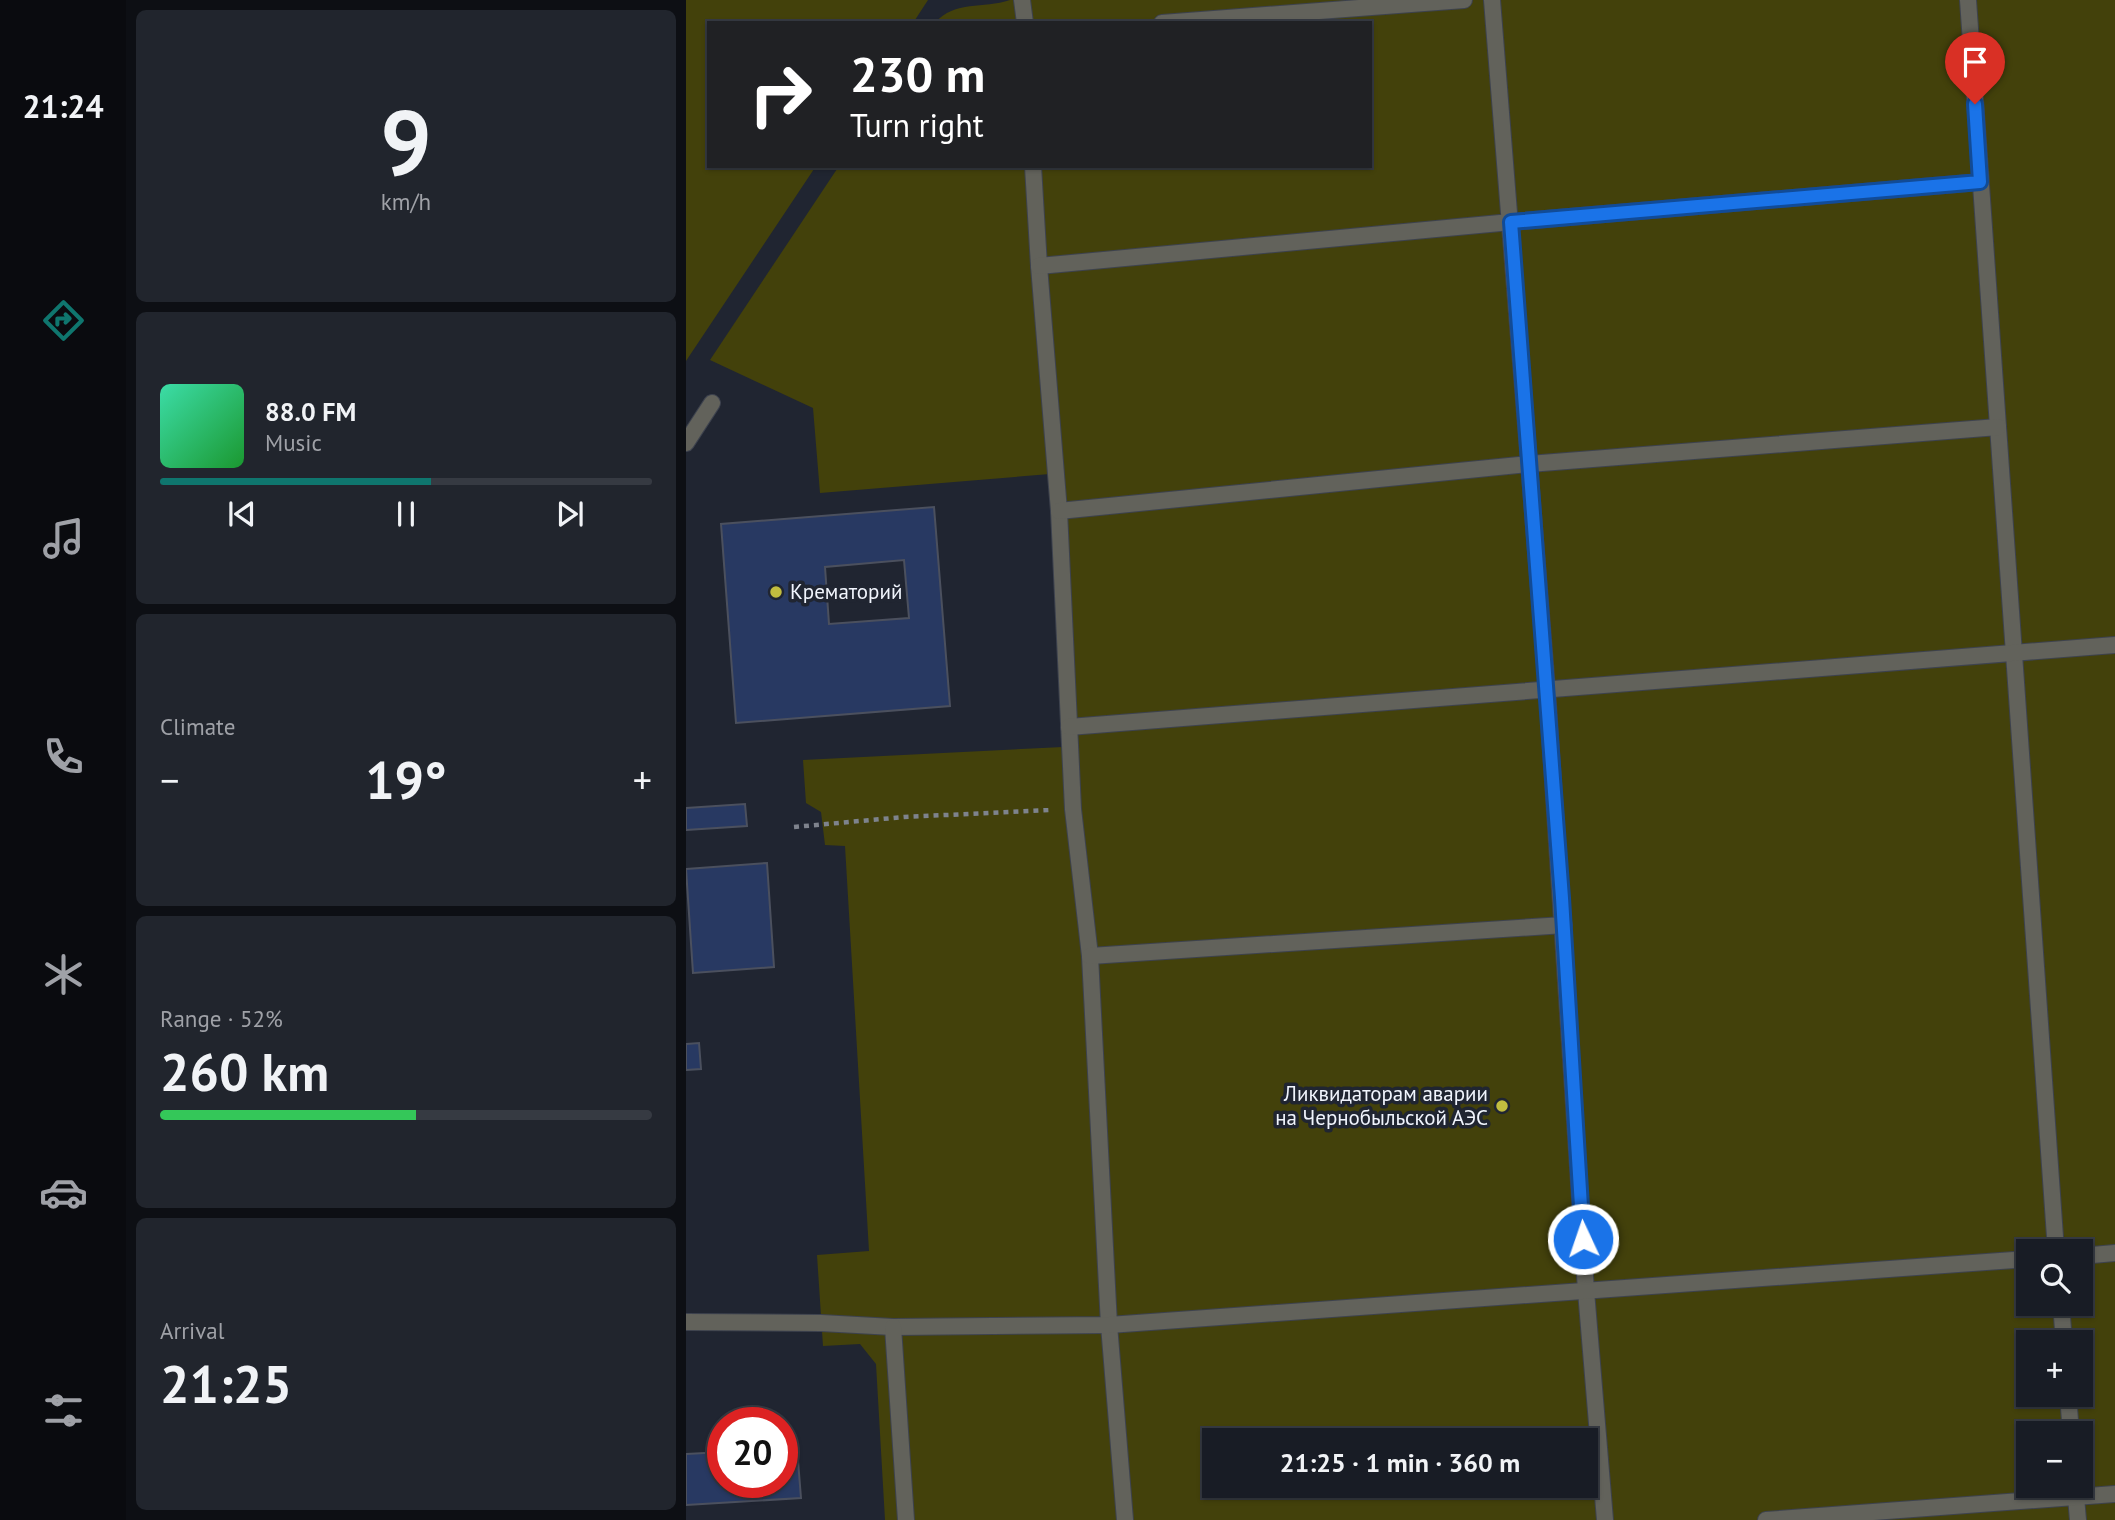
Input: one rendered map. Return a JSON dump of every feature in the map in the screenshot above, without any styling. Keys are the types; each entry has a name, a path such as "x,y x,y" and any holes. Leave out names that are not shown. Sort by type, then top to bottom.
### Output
{"lane":[{"path":"1022,0 1025,21"},
{"path":"1188,21 1464,0"},
{"path":"1492,0 1547,689 1586,1291 1605,1520"},
{"path":"1968,0 2055,1239"},
{"path":"1033,168 1059,511 1073,809 1090,956 1109,1325 1125,1520"},
{"path":"1039,266 1980,182"},
{"path":"686,443 712,403"},
{"path":"1059,511 1529,464 1998,427"},
{"path":"1069,727 2115,645"},
{"path":"1090,956 1564,925"},
{"path":"2093,1255 2115,1253"},
{"path":"686,1322 821,1323 893,1327 1109,1325 2016,1260"},
{"path":"893,1327 906,1520"},
{"path":"2093,1492 2115,1494"},
{"path":"1766,1520 2016,1497"},
{"path":"2076,1498 2078,1520"}],"path":[{"path":"794,827 904,817 1073,809"}],"shaded area":[{"path":"686,0 928,0 914,21 707,21 707,168 815,168 686,361"},
{"path":"1010,0 2115,0 2115,1520 885,1520 876,1364 860,1344 823,1346 817,1255 869,1251 845,846 825,845 821,812 806,803 803,760 1063,747 1050,474 820,493 813,408 710,360 838,168 1372,168 1372,21 937,21 951,11"}],"building":[{"name":"Крематорий","path":"934,507 950,706 736,723 721,524","holes":["904,560 909,618 829,624 825,567"]},
{"path":"745,804 747,826 686,830 686,808"},
{"path":"767,863 774,967 693,973 686,869"},
{"path":"699,1043 701,1069 686,1070 686,1044"},
{"path":"707,1453 707,1498 798,1498 798,1460 801,1498 686,1505 686,1454"}],"place":[{"name":"Крематорий","path":"776,592"},
{"name":"Ликвидаторам аварии на Чернобыльской АЭС","path":"1502,1106"}],"route":[{"path":"1583,1239 1562,898 1511,222 1980,182 1975,104"}]}
